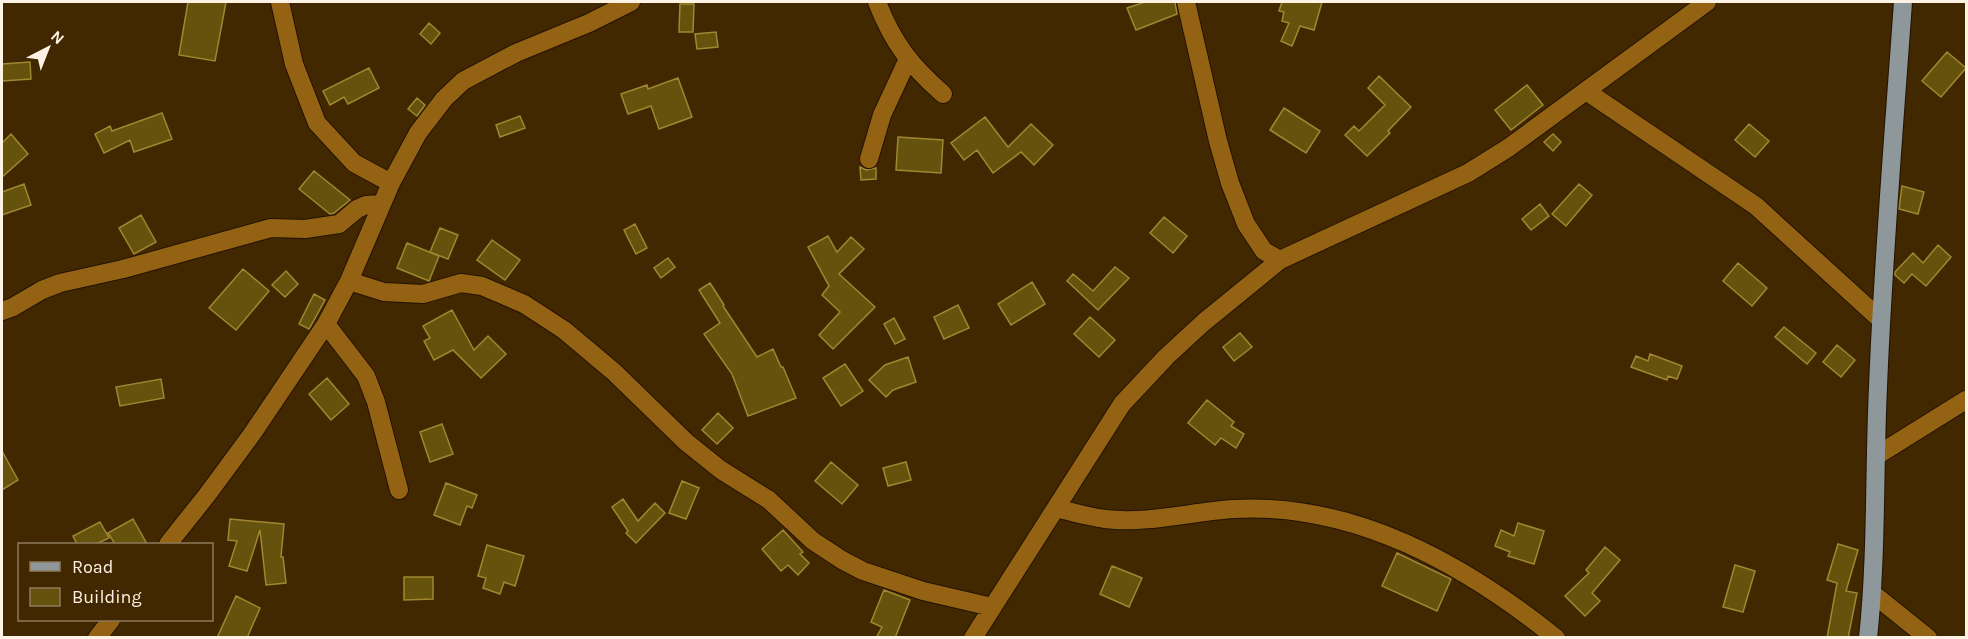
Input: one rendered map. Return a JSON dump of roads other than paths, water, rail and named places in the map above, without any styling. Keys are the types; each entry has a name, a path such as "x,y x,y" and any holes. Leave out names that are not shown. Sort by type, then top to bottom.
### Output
{"main road":[{"path":"1868,638 1872,593 1881,320 1903,2"}],"street":[{"path":"280,2 294,64 316,123 354,163 391,183"},
{"path":"169,543 252,434 326,324 349,281 391,183 418,133 444,99 463,81 516,53 589,23 631,2"},
{"path":"877,2 899,49 920,74 943,94"},
{"path":"1186,2 1230,183 1246,224 1264,251 1280,260"},
{"path":"973,638 1122,404 1196,329 1280,260 1468,173 1508,148 1707,2"},
{"path":"869,159 882,115 908,59"},
{"path":"1586,91 1756,206 1881,320"},
{"path":"2,311 60,283 123,269 272,228 305,229 339,224 357,209 366,205 381,204"},
{"path":"349,281 384,292 423,294 461,283 482,285 524,304 564,330 606,365 686,442 721,470 769,500 813,541 842,560 863,571 923,591 992,607"},
{"path":"326,324 366,376 376,402 399,490"},
{"path":"1876,456 1966,400"},
{"path":"1056,508 1105,519 1143,519 1232,509 1294,512 1341,519 1378,531 1425,552 1474,580 1533,619 1556,638"},
{"path":"1872,593 1928,638"},
{"path":"97,638 110,621"}]}
